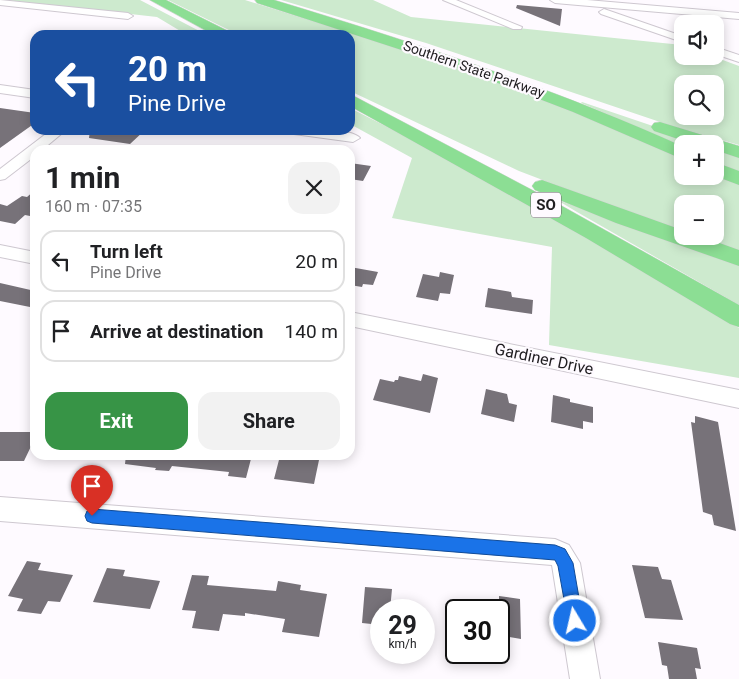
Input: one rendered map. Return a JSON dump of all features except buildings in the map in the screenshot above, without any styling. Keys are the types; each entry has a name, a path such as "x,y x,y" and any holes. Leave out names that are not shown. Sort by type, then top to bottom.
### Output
{"highway":[{"name":"Southern State Parkway","path":"261,0 363,31 543,93 674,149"},
{"path":"267,0 284,7"},
{"path":"156,1 215,30"},
{"path":"363,31 464,58 688,135"},
{"path":"355,100 535,183 624,218 739,258"},
{"name":"SO","path":"355,101 507,182 658,268 739,317"},
{"path":"724,147 739,152"},
{"path":"724,172 739,179"}],"street":[{"path":"448,0 517,27"},
{"path":"555,0 739,16"},
{"path":"573,1 674,36"},
{"path":"0,2 128,16"},
{"path":"724,54 739,60"},
{"path":"0,89 30,93"},
{"path":"40,145 53,135"},
{"path":"331,135 353,138"},
{"path":"0,176 30,153"},
{"path":"0,251 30,257"},
{"name":"Gardiner Drive","path":"355,320 739,398"},
{"path":"0,509 555,552 560,554 566,563 585,679"}],"green space":[{"path":"6,0 140,0 197,30 179,30 157,17"},
{"path":"168,0 245,0 341,30 229,30"},
{"path":"281,0 373,0 411,17 674,44 674,65 724,65 724,60 739,66 739,145 724,141 724,135 704,135 426,43"},
{"path":"355,34 446,63 543,99 674,155 674,185 724,185 724,177 739,184 739,251 721,245 724,245 724,195 674,195 674,230 519,171 355,93"},
{"path":"581,103 679,135 674,135 674,143"},
{"path":"355,110 400,133 547,214 739,328 739,378 549,345 552,247 392,218 412,158 355,127"},
{"path":"724,150 739,154 739,172 724,165"},
{"path":"557,200 674,240 674,245 689,245 739,262 739,305"}],"route":[{"path":"92,516 555,552 560,554 566,563 575,621"}]}
